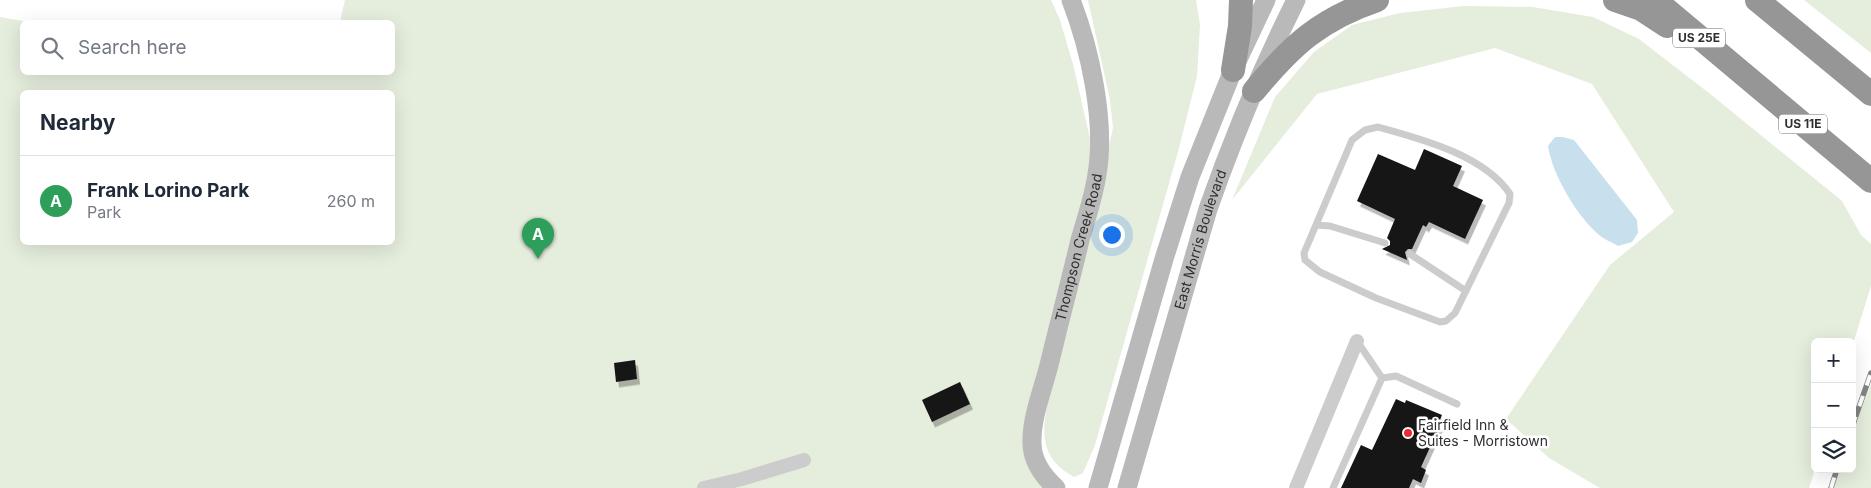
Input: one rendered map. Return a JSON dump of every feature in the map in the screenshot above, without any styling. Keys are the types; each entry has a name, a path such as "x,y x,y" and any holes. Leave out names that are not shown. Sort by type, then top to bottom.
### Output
{"highway":[{"path":"1232,70 1240,26 1241,0"},
{"path":"1254,91 1278,61 1302,38 1329,20 1377,0"},
{"path":"1615,0 1641,9 1744,75"},
{"name":"US 25E","path":"1654,0 1744,75"},
{"path":"1757,0 1871,94"},
{"name":"US 11E","path":"1744,75 1867,177"}],"main road":[{"name":"Thompson Creek Road","path":"1056,488 1044,476 1035,461 1032,443 1041,394 1098,174 1100,124 1098,100 1091,70 1071,0"},
{"name":"East Morris Boulevard","path":"1098,488 1187,186 1232,70 1266,0"},
{"name":"East Morris Boulevard","path":"1127,488 1208,209 1225,160 1254,91 1296,0"}],"street":[{"path":"1296,488 1357,341"},
{"path":"704,488 742,479 804,460"}],"lane":[{"path":"1378,127 1421,138 1477,163 1501,183 1510,194 1509,203 1455,313 1446,322 1440,322 1376,298 1320,272 1305,260 1304,254 1316,225 1352,140 1365,130 1378,127"},
{"path":"1316,225 1330,226 1384,243"},
{"path":"1410,254 1466,291"},
{"path":"1357,341 1382,378"},
{"path":"1382,378 1396,376 1457,404"},
{"path":"1333,488 1382,378"}],"green space":[{"path":"345,0 1051,0 1060,20 1074,68 1098,174 1032,443 1056,488 0,488 0,17 20,21 20,75 395,75 395,20 340,20"},
{"path":"1088,0 1196,0 1200,25 1197,76 1179,148 1095,445 1083,473 1074,477 1063,470 1051,457 1046,446 1044,428 1049,398 1070,321 1113,128 1110,100"},
{"path":"1804,0 1871,0 1871,53"},
{"path":"1464,6 1533,7 1593,17 1639,39 1842,201 1861,235 1871,244 1871,286 1855,338 1811,338 1811,473 1814,473 1809,488 1600,488 1549,458 1506,419 1610,265 1674,212 1592,84 1495,48 1317,94 1232,200 1275,97 1314,52 1352,25 1400,13"},
{"path":"1871,384 1871,488 1832,488 1838,473 1856,473 1856,423"}],"water":[{"path":"1555,137 1574,140 1637,220 1638,233 1632,242 1618,246 1600,236 1582,217 1560,181 1550,157 1548,146"}],"building":[{"path":"1424,149 1462,166 1453,186 1483,200 1465,239 1429,222 1426,227 1423,225 1412,249 1408,249 1405,252 1407,260 1382,249 1390,245 1390,241 1387,238 1395,219 1357,201 1378,154 1415,170"},
{"path":"635,360 637,379 616,382 614,363"},
{"path":"960,382 970,404 932,422 922,400"},
{"name":"Fairfield Inn & Suites - Morristown","path":"1396,399 1405,403 1406,400 1442,415 1440,420 1442,421 1421,467 1426,470 1421,483 1413,479 1409,488 1341,488 1361,445 1372,450"}],"railway":[{"path":"1856,416 1871,373"},
{"path":"1831,488 1836,473"}],"place":[{"name":"Frank Lorino Park","path":"538,259"},
{"name":"Fairfield Inn & Suites - Morristown","path":"1408,433"}]}
